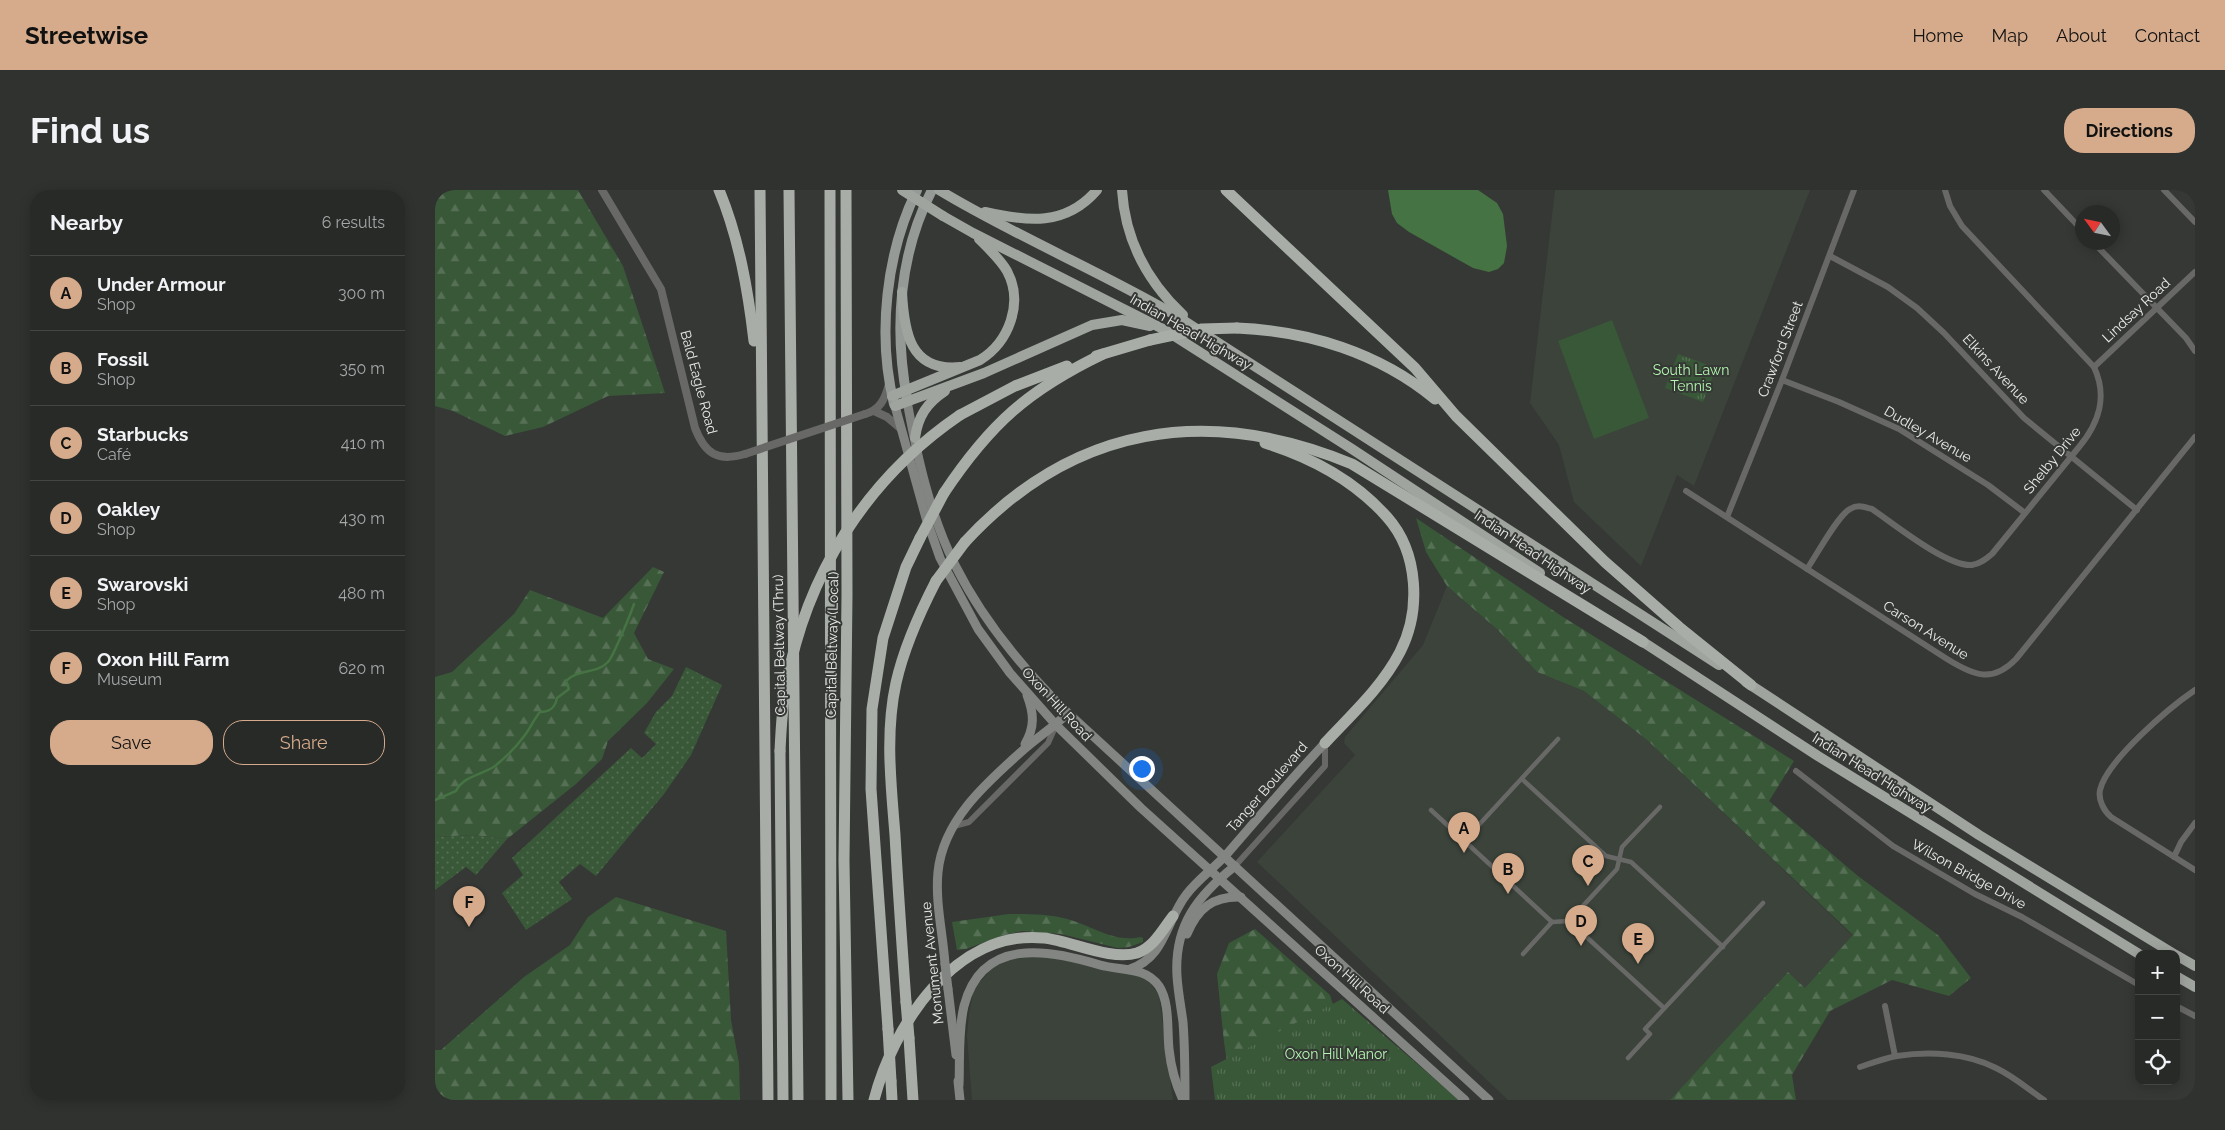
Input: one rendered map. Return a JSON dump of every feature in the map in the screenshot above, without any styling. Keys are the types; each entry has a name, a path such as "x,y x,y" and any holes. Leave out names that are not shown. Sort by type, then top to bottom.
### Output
{"highway":[{"path":"719,190 733,230 745,279 761,388"},
{"path":"760,190 768,1100"},
{"name":"Capital Beltway (Thru)","path":"789,190 798,1100"},
{"path":"830,190 832,595 829,860 831,1100"},
{"name":"Capital Beltway (Local)","path":"846,190 847,595 844,861 848,1100"},
{"name":"Indian Head Highway","path":"901,190 973,233 1165,330 1431,500 1818,756 2135,952"},
{"name":"Indian Head Highway","path":"939,190 1021,236 1136,292 1204,334 1979,835 2168,950"},
{"path":"976,211 1021,218 1056,217 1071,212 1087,201 1097,190"},
{"path":"1122,190 1123,211 1128,231 1144,268 1169,302 1204,334"},
{"path":"1226,190 1415,368 1456,416 1605,562 1679,627 1751,686"},
{"path":"907,396 991,352 1004,336 1014,311 1013,284 1002,263 973,233"},
{"path":"902,292 907,335 910,343 919,355 933,364 944,366 955,367 971,364"},
{"path":"915,438 917,426 926,407 942,392 957,384 1100,323 1127,321 1165,330"},
{"path":"783,1100 780,751 786,688 792,656 807,609 827,563 857,514 880,484 917,447 960,415 1015,386 1048,372 1103,354 1149,340 1202,329 1237,328 1297,334 1324,340 1376,361 1404,377 1456,416"},
{"path":"892,1100 871,789 871,709 883,638 906,567 920,538 944,493 975,449 995,426 1022,402 1065,372 1103,354"},
{"path":"893,401 957,384"},
{"path":"1225,431 1300,456 1343,480 1388,518 1400,537 1408,559 1414,598 1412,620 1407,637 1391,668 1325,743"},
{"path":"913,1100 890,764 891,713 896,684 903,654 936,581 965,542 998,508 1043,476 1077,458 1117,443 1172,432 1225,431 1259,435 1305,446 1352,464 1643,642"},
{"path":"874,1100 887,1060 905,1022 935,985 957,966 999,943 1041,938 1060,940 1113,954 1136,953 1151,944 1173,916"},
{"name":"Indian Head Highway","path":"2180,957 2195,966"},
{"path":"2180,978 2195,987"}],"main road":[{"name":"Oxon Hill Road","path":"917,190 905,219 891,274 887,314 890,381 893,401 929,527 943,565 978,629 1023,689 1056,725 1141,808 1211,869 1465,1100"},
{"path":"902,292 912,242 932,190"},
{"name":"Oxon Hill Road","path":"902,292 900,338 903,379 915,438 938,522 952,559 965,583 1012,653 1068,713 1235,866 1293,922 1489,1100"},
{"path":"1019,753 1033,726 1030,702 1023,689"},
{"name":"Monument Avenue","path":"961,1100 945,964 938,873 942,851 965,808 1019,753 1039,735 1056,725 1068,713"},
{"name":"Tanger Boulevard","path":"1129,969 1137,966 1153,954 1165,936 1173,916 1186,895 1224,856 1325,743"},
{"path":"1184,1100 1183,1022 1177,957 1180,936 1197,902 1220,878 1235,866"},
{"path":"1177,957 1190,926 1204,908 1220,898 1241,897"},
{"path":"959,1086 962,1021 969,993 978,977 998,961 1020,954 1046,952 1064,954 1107,967 1129,969 1144,973 1152,978 1162,993 1171,1064 1175,1083 1184,1100"}],"street":[{"name":"Bald Eagle Road","path":"602,190 661,289 695,428 700,440 708,450 722,457 745,454 874,411"},
{"name":"Crawford Street","path":"1727,516 1782,380 1854,190"},
{"name":"Shelby Drive","path":"1807,569 1840,519 1849,509 1860,505 1872,509 1946,559 1968,565 1978,564 1987,559 2092,431 2100,411 2101,396 2094,367 1962,226 1950,206 1945,190"},
{"path":"2044,190 2075,223"},
{"path":"2164,190 2195,222"},
{"path":"2101,250 2186,338 2195,351"},
{"name":"Elkins Avenue","path":"1829,256 1880,282 1917,308 1944,333 2024,418 2137,510"},
{"name":"Lindsay Road","path":"2094,367 2195,272"},
{"name":"Dudley Avenue","path":"1782,380 1847,405 1899,429 1972,474 2025,513"},
{"path":"890,381 883,399 874,411 892,420 901,430"},
{"name":"Carson Avenue","path":"1687,491 1961,668 1987,675 2003,670 2016,659 2195,437"},
{"path":"2195,690 2165,712 2137,739 2104,780 2100,791 2102,806 2107,814 2195,870"},
{"name":"Monument Avenue","path":"954,826 969,822 1048,743 1056,725"},
{"path":"1464,841 1558,738"},
{"name":"Tanger Boulevard","path":"1235,866 1325,766 1325,743"},
{"name":"Wilson Bridge Drive","path":"1796,771 1893,846 1975,894 2036,925 2135,983"},
{"path":"1522,779 1607,856 1631,862 1723,947"},
{"path":"1523,954 1552,922 1569,921 1617,869 1622,847 1660,806"},
{"path":"1431,810 1552,922"},
{"path":"2174,857 2181,842 2195,823"},
{"path":"1629,1058 1650,1034 1645,1029 1763,903"},
{"path":"1569,921 1664,1008"},
{"path":"1885,1006 1895,1056"},
{"path":"2180,1008 2195,1016"},
{"path":"1860,1067 1895,1056 1928,1054 1978,1060 2005,1073 2044,1100"}],"shaded area":[{"path":"1388,190 1478,190 1497,203 1503,214 1507,246 1504,263 1498,269 1489,272 1473,268 1409,232 1397,223 1392,214"},
{"path":"1555,190 1810,190 1694,486 1677,475 1641,566 1574,502 1559,445 1530,403"},
{"path":"1447,586 1498,630 1537,672 1584,691 1647,740 1853,936 1805,988 1788,972 1670,1100 1508,1100 1257,862 1355,755 1344,743 1345,737 1423,645"},
{"path":"1029,952 1129,969 1147,979 1159,995 1173,1100 972,1100 967,1036 974,989 998,961"}],"green space":[{"path":"435,190 578,190 623,266 665,393 608,396 543,427 505,436 453,411 435,406"},
{"path":"1612,320 1649,418 1594,439 1558,341"},
{"name":"South Lawn Tennis","path":"1678,354 1716,368 1703,402 1665,388"},
{"path":"1683,360 1708,369 1704,381 1679,371"},
{"path":"1678,375 1703,384 1698,396 1673,387"},
{"path":"1416,518 1563,617 1794,761 1769,801 1858,876 1938,935 1971,978 1949,996 1892,980 1830,1011 1792,1075 1796,1100 1670,1100 1788,972 1805,988 1853,935 1647,740 1584,691 1537,672 1498,630 1447,586 1426,552"},
{"path":"653,567 664,572 634,633 648,659 674,669 647,703 608,741 602,759 576,784 507,839 473,835 435,837 435,677 452,672 514,614 530,590 603,618"},
{"path":"686,667 722,685 691,755 664,794 596,876 580,864 559,882 572,899 526,930 502,893 523,875 512,858 631,748 642,758 656,744 644,733 656,712 672,696"},
{"path":"473,835 507,839 476,875 466,867 435,890 435,837"},
{"path":"616,897 726,931 731,1020 739,1063 740,1100 435,1100 435,1050 441,1050 524,977 570,945 588,917"},
{"path":"1009,914 1060,917 1112,936 1121,938 1141,937 1143,942 1129,947 1118,948 1061,934 1022,931 1001,936 966,949 957,950 952,922"},
{"path":"1255,929 1330,995 1335,1011 1233,1100 1224,1042 1217,974 1229,943"},
{"name":"Oxon Hill Manor","path":"1342,999 1459,1100 1215,1100 1211,1067"}],"waterway":[{"path":"435,800 456,791 463,782 490,769 503,759 522,739 540,712 551,709 557,698 569,689 566,681 571,677 603,666 608,662 618,644 634,604"}],"place":[{"name":"Under Armour","path":"1464,853"},
{"name":"Starbucks","path":"1588,886"},
{"name":"Fossil","path":"1508,894"},
{"name":"Oxon Hill Farm","path":"469,927"},
{"name":"Oakley","path":"1581,946"},
{"name":"Swarovski","path":"1638,964"}]}
